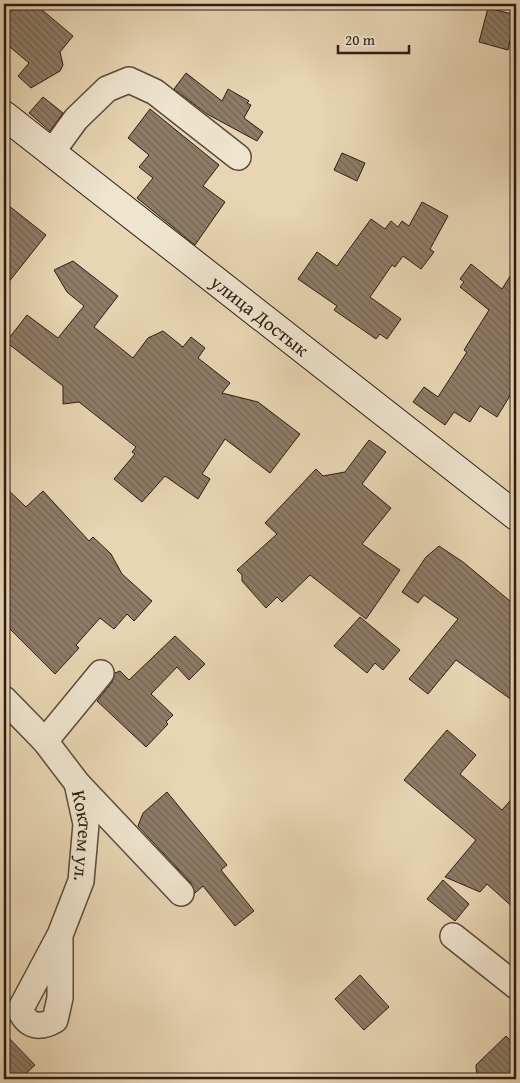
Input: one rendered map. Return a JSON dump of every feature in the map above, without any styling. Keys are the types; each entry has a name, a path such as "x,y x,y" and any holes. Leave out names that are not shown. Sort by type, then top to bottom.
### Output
{"main road":[{"name":"улица Достык","path":"4,115 516,516"}],"street":[{"path":"52,152 76,119 107,89 129,80 155,92 238,157"},
{"path":"45,741 100,673"},
{"name":"Коктем ул.","path":"4,700 45,741 77,783 86,824 81,881 60,934"},
{"path":"77,783 181,893"},
{"path":"453,936 516,986"}],"building":[{"path":"4,4 35,4 73,36 60,52 63,65 60,71 31,88 18,76 29,63 4,42"},
{"path":"488,8 516,15 508,50 479,42"},
{"path":"186,73 222,101 228,89 249,101 247,103 251,105 244,118 263,132 257,141 207,114 174,89"},
{"path":"43,97 63,113 50,131 29,113"},
{"path":"150,109 219,165 203,186 225,202 195,245 137,198 153,178 139,167 149,155 128,138"},
{"path":"342,153 365,163 357,181 334,170"},
{"path":"4,202 46,235 4,288"},
{"path":"422,202 448,216 430,249 434,252 421,269 403,256 395,267 392,265 370,297 401,319 387,339 380,334 376,339 334,310 337,306 298,279 317,252 337,266 371,219 385,229 391,221 398,227 402,221 409,226"},
{"path":"73,261 118,296 94,327 133,358 148,338 163,331 183,347 191,337 205,348 198,358 230,383 222,393 258,402 300,434 270,473 225,439 202,474 210,479 198,499 165,476 142,502 114,479 135,454 132,452 136,447 79,402 63,404 63,386 6,342 27,315 58,338 84,306 67,292 54,270"},
{"path":"471,264 502,289 516,267 516,386 497,417 480,406 470,422 454,412 445,425 413,402 424,387 438,397 467,352 464,350 489,310 460,287 464,282 460,279"},
{"path":"369,440 386,452 362,484 391,508 362,544 400,570 366,619 310,575 282,602 277,597 266,608 242,581 242,575 237,570 277,534 265,523 316,469 323,476 345,472"},
{"path":"4,486 26,507 43,491 89,541 93,537 111,554 122,574 152,601 134,621 127,614 114,629 100,618 76,645 79,648 55,674 4,623"},
{"path":"439,546 463,562 516,606 516,703 456,660 428,694 409,679 458,619 424,595 418,603 402,592 426,557"},
{"path":"360,617 400,650 383,670 375,663 367,673 334,646"},
{"path":"175,636 205,664 189,680 177,667 151,694 173,715 166,722 168,724 146,747 97,701 112,682 115,673 120,671 129,680"},
{"path":"447,730 476,755 460,774 502,810 516,794 516,910 487,884 480,892 445,877 476,840 404,780"},
{"path":"167,792 227,865 221,870 254,911 235,926 203,886 195,893 191,883 138,826 143,813"},
{"path":"443,880 469,904 455,921 427,899"},
{"path":"360,975 389,1007 364,1030 335,999"},
{"path":"4,1033 35,1065 20,1079 4,1079"},
{"path":"506,1036 516,1046 516,1079 477,1079 476,1065"}]}
